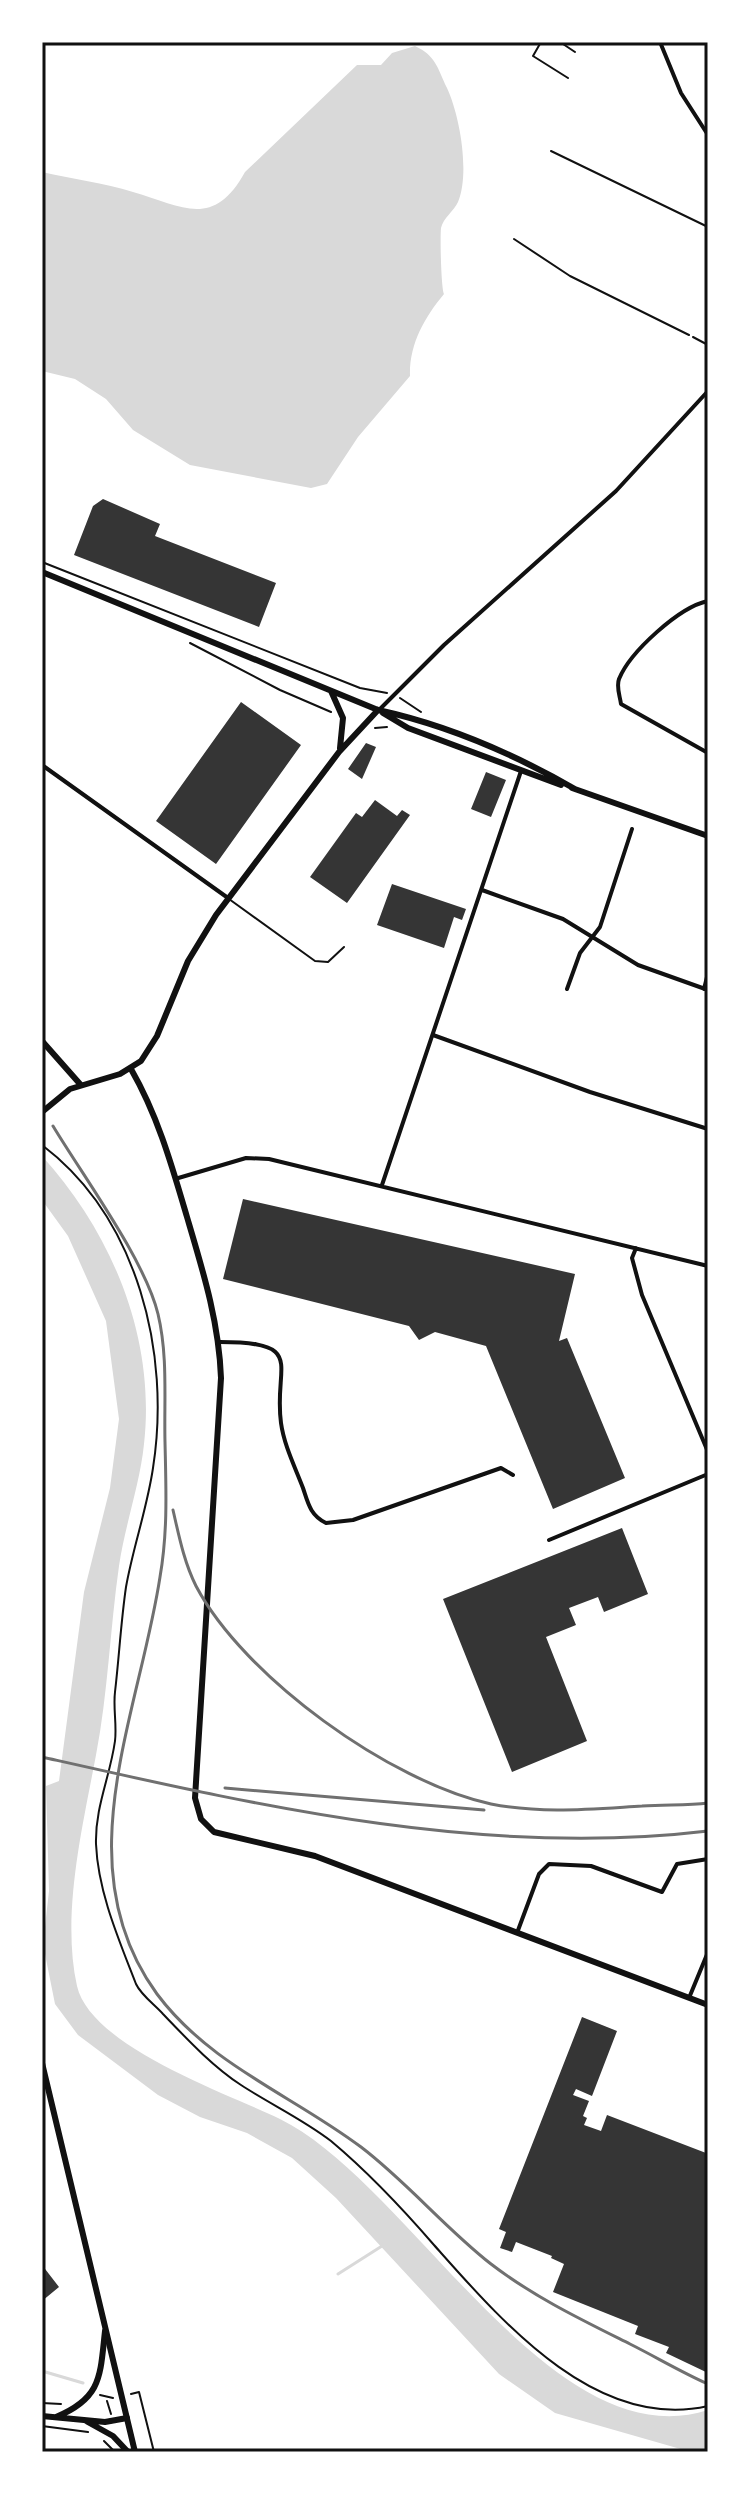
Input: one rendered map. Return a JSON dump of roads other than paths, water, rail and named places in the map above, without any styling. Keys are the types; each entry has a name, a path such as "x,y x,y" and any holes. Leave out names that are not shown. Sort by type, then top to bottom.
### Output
{"main road":[{"path":"42,572 378,710 412,718 526,761 575,789"},
{"path":"331,691 343,718 339,752"},
{"path":"42,1112 80,1084 131,1069 150,1049 188,961 228,898 339,752 378,710"},
{"path":"378,710 408,728 708,836"},
{"path":"42,1041 80,1084"},
{"path":"131,1069 158,1121 220,1342 221,1378 195,1798 201,1819 214,1832 315,1856 708,2005"},
{"path":"42,2063 135,2452"},
{"path":"56,2417 81,2405 94,2392 105,2331"},
{"path":"42,2416 83,2420 127,2418"},
{"path":"83,2420 113,2436 128,2452"}],"street":[{"path":"660,42 681,93 708,135"},
{"path":"378,710 444,645 616,491 708,391"},
{"path":"708,601 681,613 664,627 629,662 618,687 621,704 708,753"},
{"path":"42,765 228,898"},
{"path":"382,1185 521,771"},
{"path":"567,989 580,953 600,927 632,829"},
{"path":"482,890 544,910 638,965 706,989 708,973"},
{"path":"433,1035 590,1092 708,1129"},
{"path":"175,1179 259,1158 382,1185 708,1266"},
{"path":"636,1248 632,1258 642,1295 708,1452"},
{"path":"220,1342 260,1344 278,1357 284,1375 282,1430 311,1511 317,1519 334,1524 345,1522 501,1468 513,1475"},
{"path":"549,1540 708,1474"},
{"path":"517,1933 539,1874 549,1864 591,1866 662,1892 677,1864 708,1859"},
{"path":"689,1998 708,1952"}],"lane":[{"path":"541,42 533,56 568,78"},
{"path":"560,42 575,52"},
{"path":"693,337 708,345"},
{"path":"228,898 315,961 328,962 344,947"}],"waterway":[{"path":"338,2274 382,2246"},
{"path":"42,2371 83,2383"}],"railway":[{"path":"53,1126 112,1218 140,1269 158,1314 163,1346 166,1493 163,1560 125,1736 116,1790 112,1843 115,1895 130,1945 157,1994 202,2041 253,2078 361,2147 491,2264 559,2307 708,2384"},
{"path":"173,1510 185,1558 196,1586 218,1621 248,1655 324,1721 409,1773 451,1792 491,1804 529,1809 708,1803"},
{"path":"42,1757 289,1809 456,1832 540,1838 624,1838 708,1831"},
{"path":"225,1788 484,1810"}]}
